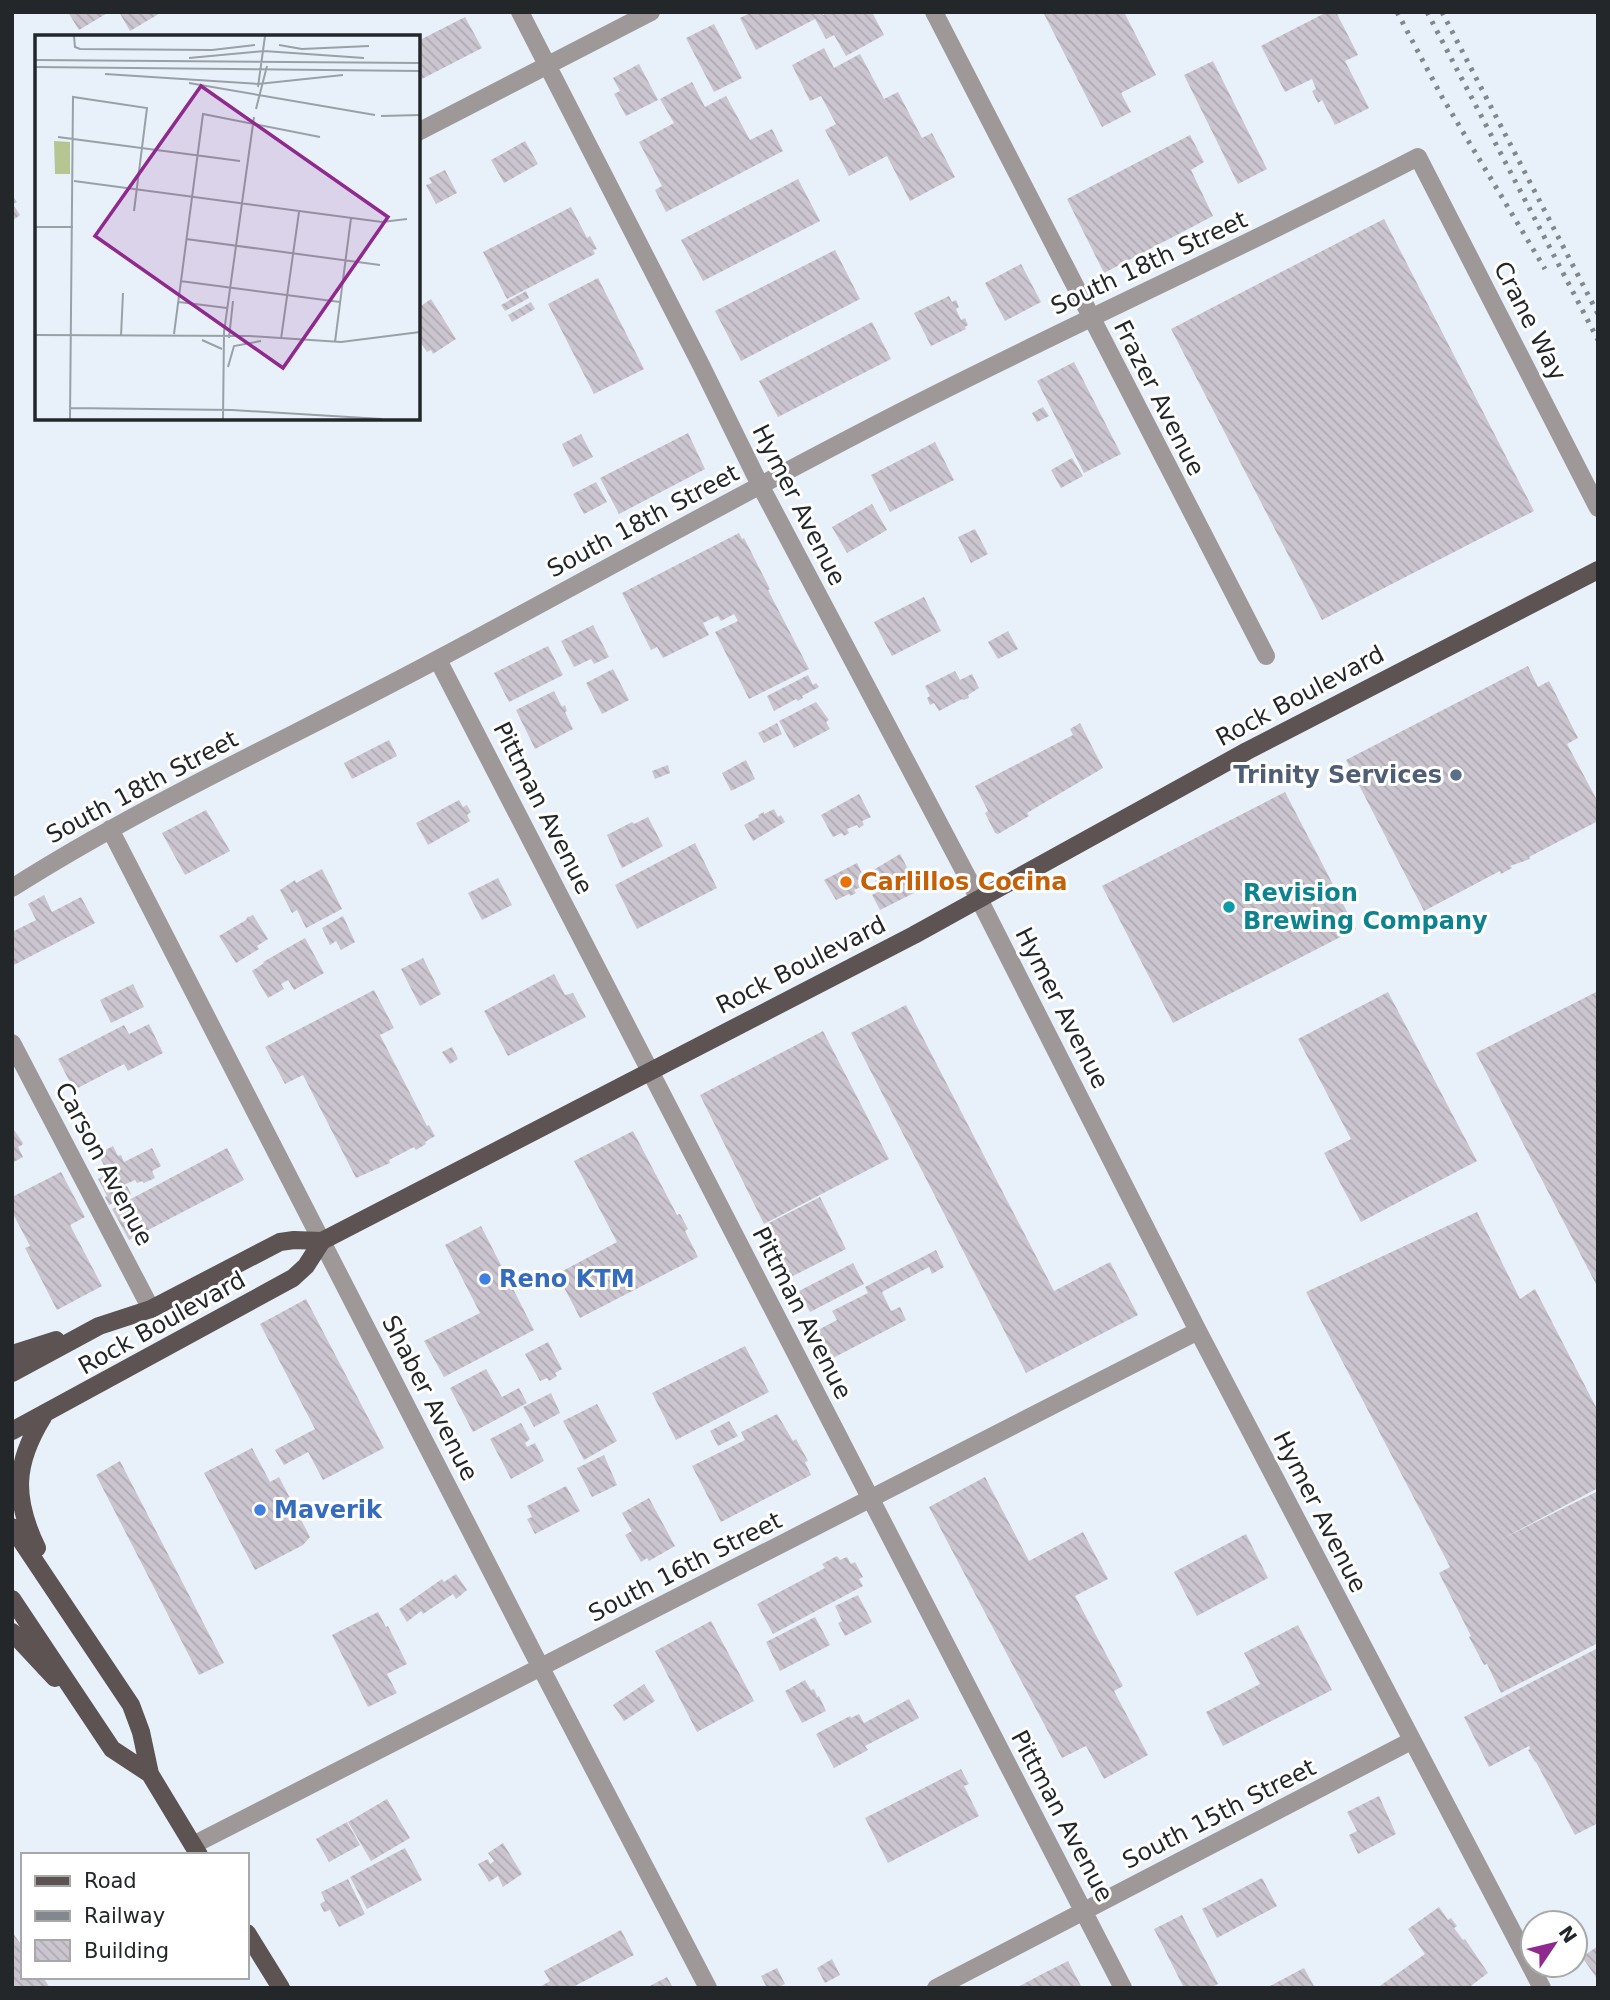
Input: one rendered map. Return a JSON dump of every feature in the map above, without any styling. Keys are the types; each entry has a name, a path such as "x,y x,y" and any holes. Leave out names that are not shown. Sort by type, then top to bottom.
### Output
{"main road":[{"name":"Rock Boulevard","path":"12,1373 99,1326 152,1308 280,1242 322,1241 979,900 1247,751 1598,570"},
{"name":"Rock Boulevard","path":"12,1431 293,1278 306,1266 322,1241"},
{"path":"12,1354 99,1326"},
{"path":"45,1415 32,1435 22,1462 19,1488 21,1506 27,1528 67,1608"},
{"path":"12,1527 131,1705 141,1732 149,1774 196,1850"},
{"path":"12,1599 112,1749 149,1774"},
{"path":"12,1632 84,1707"},
{"path":"248,1935 281,1988"}],"street":[{"name":"Hymer Avenue","path":"520,12 760,485 979,900 1198,1331 1542,1988"},
{"path":"420,131 651,12"},
{"name":"Frazer Avenue","path":"934,12 1266,656"},
{"name":"South 18th Street","path":"12,888 110,829 438,660 760,485 1090,317 1265,235 1418,157"},
{"name":"Crane Way","path":"1418,157 1595,502"},
{"name":"Pittman Avenue","path":"438,660 1123,1988"},
{"name":"Shaber Avenue","path":"110,829 708,1988"},
{"name":"Carson Avenue","path":"12,1043 152,1308"},
{"name":"South 16th Street","path":"196,1850 541,1668 1198,1331"},
{"name":"South 15th Street","path":"936,1988 1411,1741"}],"building":[{"path":"68,12 109,12 79,30"},
{"path":"119,12 162,12 130,31"},
{"path":"752,12 822,12 823,15 828,12 872,12 884,35 846,56 834,35 826,39 815,19 756,50 740,18"},
{"path":"1043,12 1124,12 1156,75 1121,93 1131,112 1102,127"},
{"path":"1327,12 1336,12 1358,55 1345,61 1369,108 1335,125 1322,100 1318,103 1312,91 1316,89 1312,79 1285,92 1261,46"},
{"path":"465,17 482,48 420,80 420,40"},
{"path":"714,24 742,78 714,92 686,38"},
{"path":"824,48 834,68 860,54 884,99 898,92 922,138 932,133 955,177 910,201 887,156 849,176 825,130 836,124 821,96 810,101 792,65"},
{"path":"1213,61 1267,169 1238,184 1184,75"},
{"path":"639,64 658,100 626,116 614,94 620,91 613,78"},
{"path":"692,82 705,107 726,96 750,140 772,129 783,151 666,212 655,190 662,186 639,142 674,123 660,99"},
{"path":"1190,135 1204,162 1191,170 1213,216 1104,273 1067,199"},
{"path":"525,141 538,164 504,183 491,160"},
{"path":"445,170 457,193 436,204 426,185 432,183 429,178"},
{"path":"798,179 820,221 703,281 681,240"},
{"path":"12,195 17,202 13,204 20,215 12,221"},
{"path":"571,207 587,238 590,236 597,249 593,250 595,254 507,299 483,252"},
{"path":"1384,219 1534,511 1322,620 1171,329"},
{"path":"835,250 860,299 741,361 715,311"},
{"path":"1021,264 1041,302 1005,321 985,283"},
{"path":"598,278 644,369 594,394 548,304"},
{"path":"526,291 529,298 505,311 501,305"},
{"path":"949,296 952,302 956,300 959,307 956,309 961,320 965,318 968,325 966,329 931,346 914,313"},
{"path":"431,299 456,339 433,354 431,350 427,352 420,342 420,307"},
{"path":"531,302 535,309 512,322 508,315"},
{"path":"872,322 891,359 778,417 759,381"},
{"path":"1074,362 1121,454 1084,473 1037,381"},
{"path":"1043,407 1049,416 1037,422 1032,413"},
{"path":"688,433 705,469 619,514 600,478"},
{"path":"581,434 593,457 573,467 562,444"},
{"path":"935,442 954,480 890,512 871,475"},
{"path":"1072,458 1083,476 1061,488 1051,470"},
{"path":"596,482 607,502 584,514 573,494"},
{"path":"872,504 887,530 847,553 832,527"},
{"path":"975,529 988,554 971,563 958,537"},
{"path":"739,533 742,539 744,538 809,669 749,699 715,632 738,621 734,614 721,621 718,616 703,623 709,635 663,658 657,647 651,650 622,593"},
{"path":"924,597 941,631 892,656 874,622"},
{"path":"593,625 609,657 594,664 591,659 574,667 561,641"},
{"path":"1008,631 1018,649 998,659 988,642"},
{"path":"548,646 563,675 509,702 494,673"},
{"path":"1528,666 1538,687 1549,681 1578,738 1567,744 1598,802 1598,821 1529,857 1530,859 1510,866 1512,868 1501,874 1500,871 1424,911 1346,760"},
{"path":"613,669 629,700 602,714 586,683"},
{"path":"955,671 960,680 972,674 979,688 968,695 969,698 939,711 934,703 930,705 927,698 930,696 925,686"},
{"path":"808,675 813,685 816,683 819,687 798,701 796,699 774,711 767,696"},
{"path":"554,691 562,707 565,705 565,712 573,729 535,749 516,710"},
{"path":"816,702 829,720 826,722 830,729 794,748 779,721"},
{"path":"777,723 782,734 764,743 758,733"},
{"path":"1080,723 1103,768 1027,813 1029,816 998,834 995,833 985,813 988,811 975,786 1073,735 1070,729"},
{"path":"389,740 397,756 352,779 344,763"},
{"path":"746,760 755,779 731,791 722,773"},
{"path":"668,765 670,773 655,779 652,771"},
{"name":"Revision Brewing Company","path":"1285,792 1356,929 1173,1023 1102,886"},
{"path":"859,794 871,817 862,821 864,825 859,828 857,825 847,829 849,833 844,836 842,833 833,837 821,815"},
{"path":"459,800 463,807 467,805 471,812 467,815 470,821 428,845 416,823"},
{"path":"774,809 778,817 781,815 785,822 753,841 744,825 759,817 758,815"},
{"path":"206,810 230,851 185,875 162,833"},
{"path":"648,817 663,846 622,868 607,835"},
{"path":"695,843 717,888 637,929 615,885"},
{"path":"900,854 910,873 919,869 928,886 880,910 872,895 880,891 875,880 879,878 870,872"},
{"name":"Carlillos Cocina","path":"857,863 867,884 854,890 856,893 836,900 824,880"},
{"path":"322,869 342,909 306,928 297,910 292,913 280,890 295,880 296,883"},
{"path":"498,878 512,905 482,920 468,893"},
{"path":"44,895 52,912 81,897 95,923 12,966 12,932 36,920 28,904"},
{"path":"253,915 268,939 257,946 259,949 236,963 219,936"},
{"path":"343,916 355,942 341,950 336,941 330,945 322,928"},
{"path":"305,938 324,973 294,990 288,980 281,984 284,989 268,998 252,971"},
{"path":"423,958 441,994 420,1006 401,969"},
{"path":"554,974 565,995 573,993 586,1017 508,1056 484,1011"},
{"path":"133,984 144,1007 111,1023 100,1000"},
{"path":"374,990 394,1028 380,1035 427,1126 429,1125 435,1136 416,1150 414,1147 389,1160 390,1163 356,1178 303,1075 285,1084 265,1047"},
{"path":"1598,991 1598,1288 1476,1053"},
{"path":"1388,992 1477,1161 1361,1222 1324,1153 1351,1139 1298,1039"},
{"path":"906,1005 1054,1291 1110,1262 1138,1315 1026,1373 851,1033"},
{"path":"149,1024 163,1053 128,1071 124,1064 74,1090 58,1059 124,1025 129,1034"},
{"path":"823,1031 889,1159 764,1224 700,1095"},
{"path":"452,1047 458,1059 450,1064 442,1052"},
{"path":"12,1127 23,1143 18,1147 23,1157 12,1163"},
{"path":"633,1131 677,1215 680,1214 688,1229 685,1231 698,1257 580,1318 557,1274 617,1242 574,1161"},
{"path":"113,1146 124,1162 152,1148 161,1166 152,1171 155,1178 144,1183 137,1183 135,1180 119,1187 120,1189 127,1186 131,1194 109,1205 98,1179 108,1173 98,1154"},
{"path":"227,1148 244,1180 129,1240 112,1209"},
{"path":"61,1172 85,1217 70,1225 102,1286 57,1310 25,1248 30,1246 12,1212 12,1197"},
{"path":"820,1197 846,1249 791,1277 765,1225"},
{"path":"1477,1212 1520,1299 1535,1289 1598,1411 1598,1488 1502,1539 1598,1491 1598,1643 1501,1693 1487,1664 1484,1665 1469,1637 1471,1636 1439,1573 1450,1567 1306,1292"},
{"name":"Reno KTM","path":"481,1226 534,1330 444,1377 424,1341 480,1313 445,1245"},
{"path":"936,1250 944,1267 932,1274 929,1267 882,1292 891,1311 900,1307 906,1320 833,1358 818,1330 837,1320 832,1311 868,1293 865,1287"},
{"path":"853,1263 864,1284 810,1312 799,1291"},
{"path":"306,1299 384,1448 323,1480 308,1452 284,1465 275,1450 315,1429 260,1324"},
{"path":"548,1342 562,1369 549,1381 547,1378 540,1381 525,1354"},
{"path":"745,1346 769,1392 676,1440 652,1393"},
{"path":"486,1369 502,1397 519,1388 527,1403 473,1432 450,1388"},
{"path":"551,1393 560,1413 534,1427 523,1407"},
{"path":"597,1404 617,1441 584,1460 563,1421"},
{"path":"777,1414 793,1441 796,1439 808,1461 805,1462 811,1475 721,1522 692,1466 745,1440 741,1432"},
{"path":"729,1421 738,1436 718,1446 710,1431"},
{"path":"521,1423 530,1439 525,1443 527,1447 535,1443 544,1461 511,1479 490,1439"},
{"name":"Maverik","path":"252,1448 270,1482 279,1477 310,1537 303,1545 255,1570 204,1473"},
{"path":"604,1455 617,1485 592,1497 577,1468"},
{"path":"120,1461 224,1663 199,1675 96,1475"},
{"path":"985,1477 1029,1561 1083,1532 1108,1579 1075,1596 1123,1686 1114,1691 1148,1755 1104,1779 1086,1746 1062,1758 929,1507"},
{"path":"566,1486 580,1511 535,1534 527,1519 532,1517 527,1506"},
{"path":"649,1498 675,1546 649,1561 647,1558 641,1562 625,1535 632,1531 622,1513"},
{"path":"1246,1534 1268,1578 1197,1616 1174,1572"},
{"path":"837,1556 840,1560 847,1557 851,1564 855,1562 863,1577 859,1579 863,1586 773,1634 757,1604 825,1568 822,1564"},
{"path":"456,1574 467,1590 456,1599 453,1594 423,1614 421,1611 407,1622 399,1609 442,1579 444,1582"},
{"path":"858,1595 872,1622 845,1636 838,1623 842,1621 835,1606"},
{"path":"378,1612 407,1664 387,1674 397,1693 368,1707 332,1635"},
{"path":"815,1617 830,1645 780,1671 766,1642"},
{"path":"711,1621 754,1701 697,1732 655,1651"},
{"path":"1298,1625 1332,1690 1223,1746 1206,1712 1260,1684 1244,1653"},
{"path":"1598,1648 1598,1823 1575,1835 1528,1750 1529,1746 1489,1767 1464,1717"},
{"path":"805,1680 811,1690 814,1689 817,1696 815,1698 819,1696 826,1711 802,1723 785,1691"},
{"path":"644,1684 655,1701 624,1721 613,1705"},
{"path":"909,1699 919,1718 865,1746 868,1750 834,1768 816,1734 850,1716 851,1718 859,1714 864,1723"},
{"path":"961,1769 969,1784 964,1786 979,1816 888,1863 865,1818"},
{"path":"1379,1796 1396,1834 1358,1854 1349,1835 1357,1831 1347,1812"},
{"path":"387,1799 410,1838 371,1861 348,1822"},
{"path":"347,1822 360,1845 329,1862 316,1839"},
{"path":"503,1843 522,1874 503,1887 498,1876 489,1882 478,1864 488,1859 490,1864 494,1861 488,1853"},
{"path":"405,1848 422,1880 367,1909 350,1877"},
{"path":"1262,1878 1277,1906 1217,1938 1202,1909"},
{"path":"348,1879 365,1914 339,1927 330,1910 324,1912 320,1904 325,1901 321,1892"},
{"path":"1439,1907 1448,1920 1451,1918 1457,1926 1454,1928 1463,1940 1465,1939 1488,1973 1468,1988 1377,1988 1425,1954 1408,1929"},
{"path":"1182,1915 1218,1984 1210,1988 1184,1988 1154,1929"},
{"path":"621,1930 634,1955 571,1988 538,1988 550,1981 544,1971"},
{"path":"12,1932 21,1944 21,1979 44,1979 50,1988 12,1988"},
{"path":"1598,1946 1598,1980 1589,1967 1589,1952"},
{"path":"832,1959 840,1975 825,1983 817,1968"},
{"path":"1068,1961 1082,1988 1016,1988 1044,1973"},
{"path":"777,1968 785,1984 777,1988 767,1988 761,1976"},
{"path":"1304,1968 1315,1988 1266,1988"},
{"path":"667,1977 673,1988 646,1988"}],"railway":[{"path":"1397,12 1442,97 1545,269"},
{"path":"1427,12 1598,340"},
{"path":"1442,12 1598,314"}],"place":[{"name":"Trinity Services","path":"1456,775"},
{"name":"Carlillos Cocina","path":"846,882"},
{"name":"Revision Brewing Company","path":"1229,907"},
{"name":"Reno KTM","path":"485,1279"},
{"name":"Maverik","path":"260,1510"}]}
